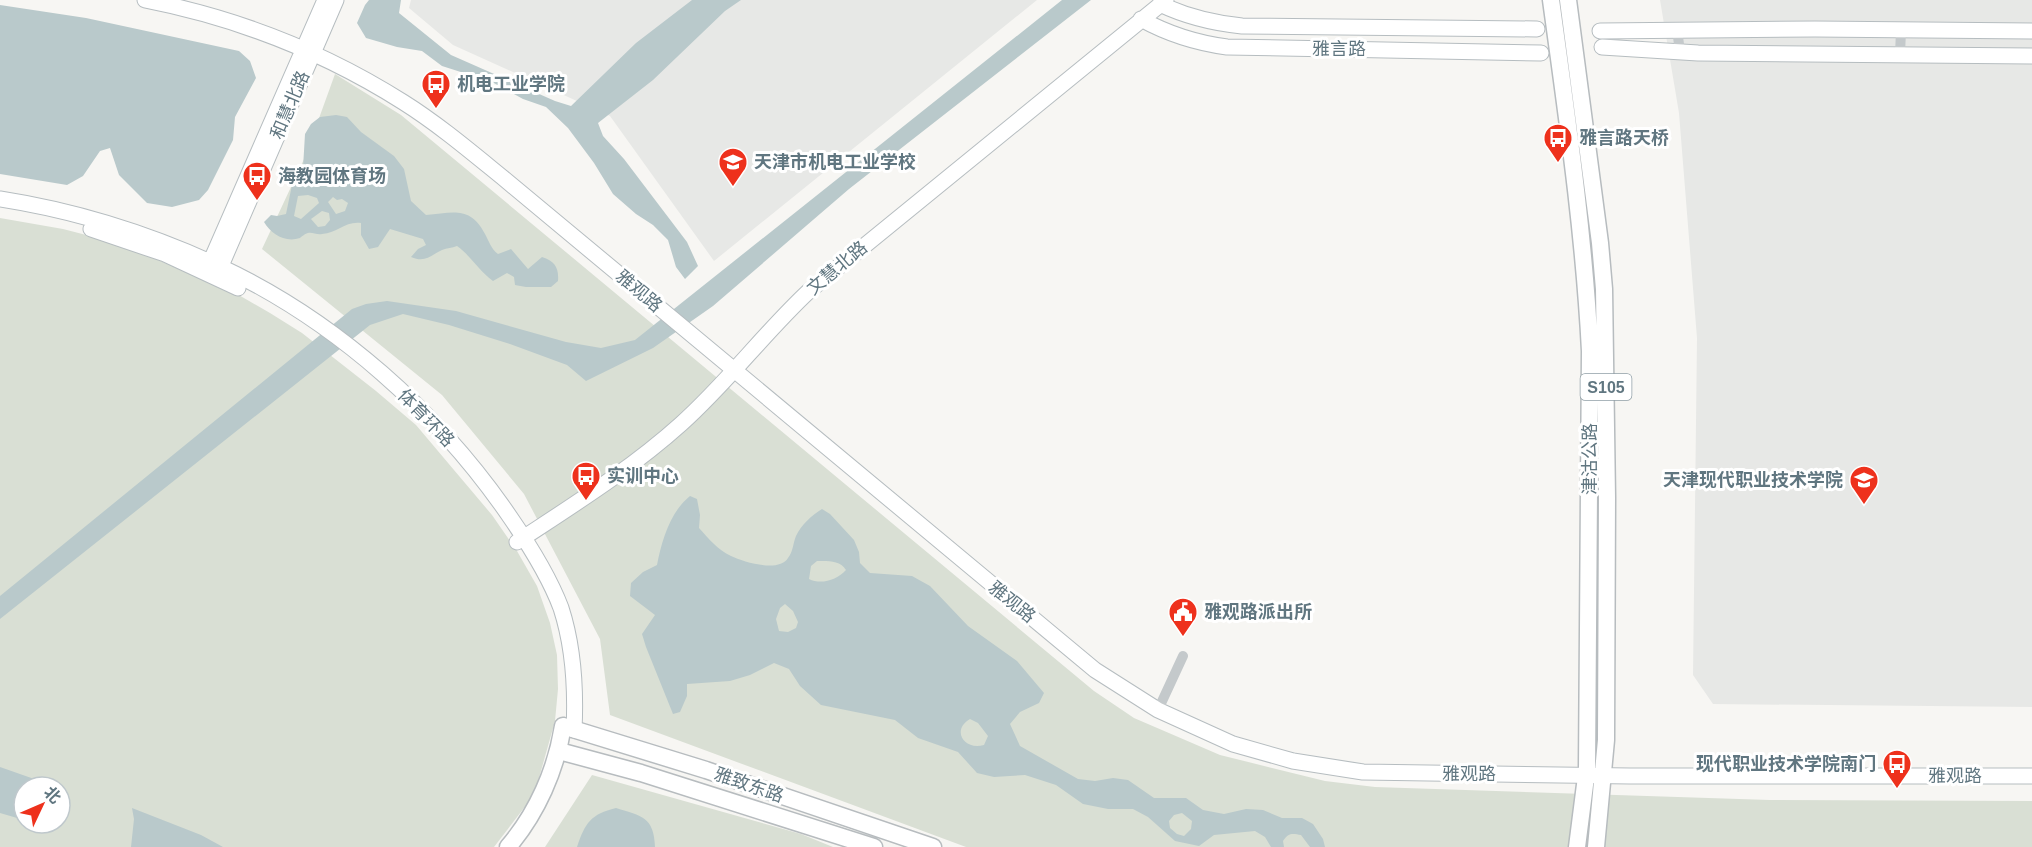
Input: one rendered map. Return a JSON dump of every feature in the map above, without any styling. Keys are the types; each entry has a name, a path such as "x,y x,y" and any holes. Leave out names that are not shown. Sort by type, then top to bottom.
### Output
{"main road":[{"name":"雅观路","path":"145,0 237,23 309,48 350,64 391,88 454,131 732,365 1097,666 1158,707 1234,739 1300,757 1342,764 1396,768 1596,772 2032,774"},
{"name":"雅观路","path":"173,0 240,18 309,48"},
{"name":"和慧北路","path":"213,270 309,48 325,0"},
{"name":"和慧北路","path":"309,48 336,0"},
{"name":"津沽公路","path":"1551,0 1578,198 1588,297 1596,847"},
{"name":"津沽公路","path":"1568,0 1604,289 1607,498 1596,772 1577,847"},
{"name":"文慧北路","path":"732,365 809,291 1141,19 1159,1"},
{"name":"文慧北路","path":"518,536 656,446 698,408 771,316 831,261 1159,1"},
{"name":"雅言路","path":"1159,1 1190,17 1207,22 1242,26 1537,29"},
{"name":"雅言路","path":"1141,19 1155,27 1190,39 1227,47 1541,53"},
{"path":"1600,31 1677,29 2032,31"},
{"path":"1602,47 1680,52 2032,56"},
{"name":"体育环路","path":"0,199 61,211 128,229 177,248 264,302 314,328 345,351 440,442 518,536 552,588 572,649 574,672 564,753 543,811 518,847"},
{"name":"体育环路","path":"0,208 34,214 103,232 213,270"},
{"name":"雅致东路","path":"568,728 706,770 933,847"},
{"name":"体育环路","path":"508,847 520,833 564,753"},
{"name":"雅致东路","path":"564,753 641,773 874,847"}],"street":[{"path":"1677,29 1680,52"},
{"path":"1900,55 1901,30"},
{"path":"1158,707 1182,656"}],"shaded area":[{"path":"369,0 401,0 399,13 451,55 571,106 636,43 692,0 741,0 725,11 653,80 598,123 603,136 624,159 687,242 698,266 685,279 676,267 668,240 653,225 613,194 568,128 546,107 523,99 492,82 442,66 422,51 366,38 357,23"},
{"name":"天津市机电工业学校","path":"411,0 1037,0 714,261 610,116 453,45 409,8"},
{"path":"1062,0 1091,0 849,189 713,306 653,348 586,381 567,365 449,325 403,314 370,325 0,619 0,596 352,309 387,301 456,311 566,342 601,348 635,340"},
{"name":"天津现代职业技术学院","path":"1660,0 2032,0 2032,707 1713,704 1693,675 1697,338 1679,113"},
{"path":"0,5 86,18 239,51 250,61 256,78 235,117 233,140 208,190 199,200 172,207 147,203 119,175 110,148 100,151 83,176 67,185 0,174"},
{"path":"335,74 401,115 1094,691 1134,718 1220,755 1325,781 1375,787 1770,800 2032,801 2032,847 966,847 610,715 600,639 524,494 442,395 262,249 305,157"},
{"path":"336,115 347,117 361,132 394,156 404,169 411,201 426,215 452,212 467,215 479,225 498,254 511,249 528,269 542,257 555,266 558,281 551,287 526,287 515,285 514,277 507,273 493,281 457,246 442,250 427,258 416,259 411,257 418,249 426,245 423,239 390,229 378,247 369,249 361,235 361,223 350,224 328,233 307,233 294,239 275,234 264,222 271,215 286,214 292,185 303,168 305,134 311,124 320,117","holes":["308,195 317,198 319,203 301,219 294,216 298,196","333,197 348,203 345,211 336,214 328,202","322,211 329,213 330,220 325,226 318,227 311,219"]},
{"path":"0,218 63,229 121,244 237,294 270,313 302,333 416,425 492,515 517,551 537,586 550,623 557,655 558,689 555,721 537,785 527,804 494,847 0,847"},
{"path":"690,496 697,499 700,515 699,528 722,550 744,561 769,566 777,565 788,558 801,528 822,509 830,514 854,540 859,552 860,563 870,573 912,576 930,586 968,626 1017,661 1044,693 1039,703 1020,712 1010,724 1020,746 1078,779 1128,780 1154,798 1186,798 1203,810 1224,814 1246,809 1263,810 1282,818 1302,818 1313,824 1323,839 1325,847 1310,847 1301,835 1293,834 1287,836 1283,841 1284,847 1271,847 1265,837 1255,831 1214,835 1199,846 1175,841 1148,817 1133,809 1108,809 1083,804 1056,785 1025,775 994,777 977,773 958,752 918,738 895,720 821,705 800,686 789,669 774,663 750,675 730,681 687,684 687,696 680,712 673,714 642,634 655,615 630,596 631,583 643,572 657,565 668,527","holes":["817,561 829,561 840,564 846,570 834,579 819,582 809,579 811,566","785,604 793,611 798,622 796,628 788,632 779,631 776,619 780,608","970,719 978,723 988,736 984,745 971,745 962,738 961,729","1182,813 1192,821 1191,829 1184,836 1170,828 1169,821 1174,815"]},
{"path":"0,767 23,775 12,775 12,816 0,813"},
{"path":"592,775 801,834 833,847 545,847"},
{"path":"132,808 201,835 223,847 131,847 134,819"},
{"path":"616,808 645,819 652,829 655,847 577,847 590,821 600,813"}],"place":[{"name":"机电工业学院","path":"436,110"},
{"name":"雅言路天桥","path":"1558,164"},
{"name":"天津市机电工业学校","path":"733,188"},
{"name":"海教园体育场","path":"257,202"},
{"name":"实训中心","path":"586,502"},
{"name":"天津现代职业技术学院","path":"1864,506"},
{"name":"雅观路派出所","path":"1183,638"},
{"name":"现代职业技术学院南门","path":"1897,790"}]}
